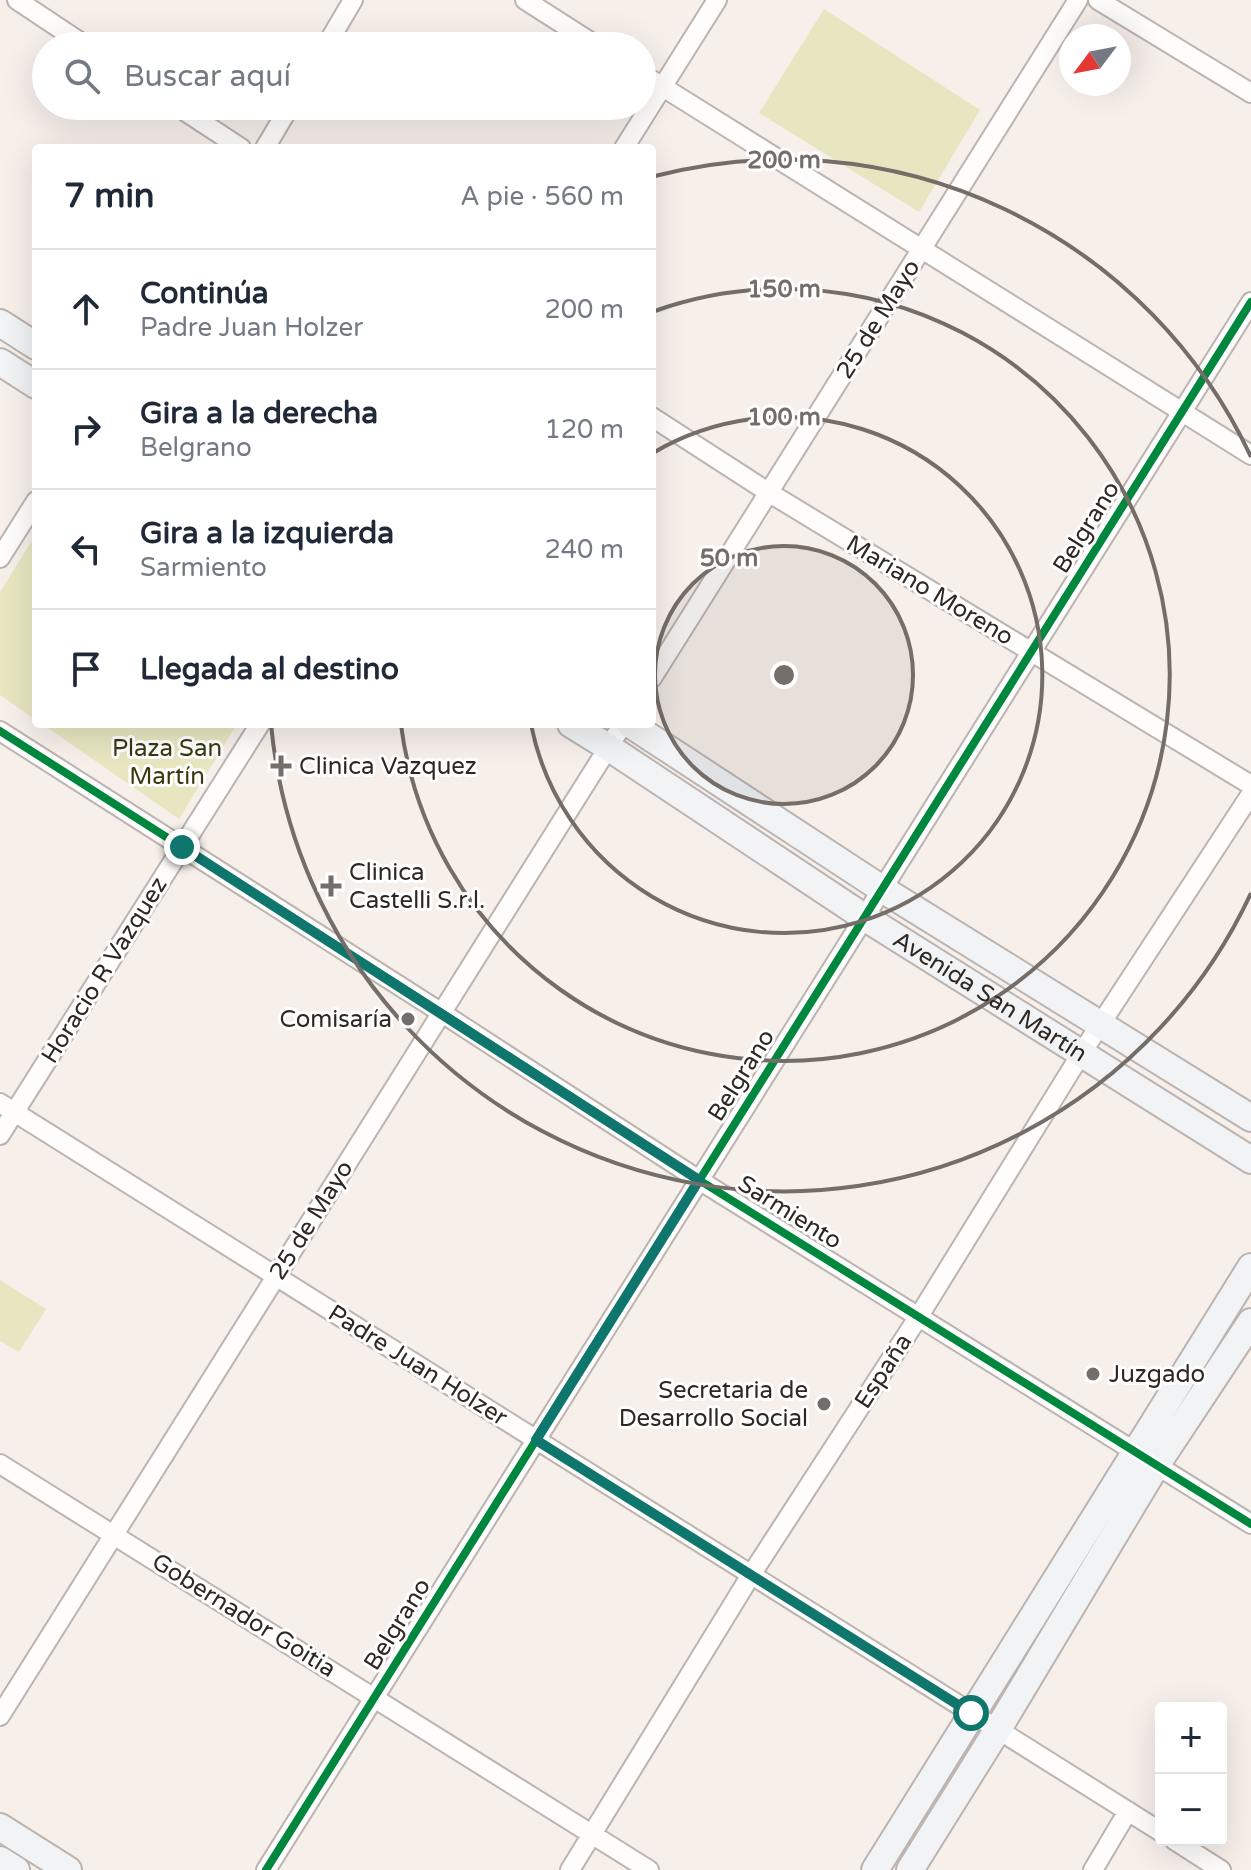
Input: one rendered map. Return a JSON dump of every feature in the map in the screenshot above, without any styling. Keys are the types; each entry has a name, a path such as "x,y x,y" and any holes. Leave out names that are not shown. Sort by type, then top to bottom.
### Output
{"main road":[{"path":"0,323 32,343"},
{"path":"0,362 32,382"},
{"name":"Avenida San Martín","path":"577,728 864,917 1251,1160"},
{"name":"Avenida San Martín","path":"636,728 882,889 1251,1118"},
{"path":"910,1870 998,1729 1251,1267"},
{"path":"875,1870 971,1713 1146,1458 1251,1322"},
{"path":"0,1827 68,1870"},
{"path":"0,1860 16,1870"}],"street":[{"path":"17,0 65,32"},
{"path":"334,32 353,0"},
{"path":"525,0 575,32"},
{"path":"656,97 717,0"},
{"name":"25 de Mayo","path":"656,672 1078,0"},
{"path":"1098,0 1251,93"},
{"path":"656,83 1251,455"},
{"path":"198,120 235,144"},
{"path":"267,144 282,120"},
{"path":"626,144 641,120"},
{"name":"Belgrano","path":"266,1870 1251,302"},
{"name":"Mariano Moreno","path":"656,420 768,492 1251,785"},
{"path":"0,558 32,507"},
{"name":"Horacio R Vazquez","path":"0,1135 7,1108 182,847 257,728"},
{"name":"25 de Mayo","path":"0,1716 620,728"},
{"name":"Sarmiento","path":"0,731 699,1180 1251,1524"},
{"name":"España","path":"570,1870 751,1575 919,1316 1081,1054 1251,794"},
{"name":"Padre Juan Holzer","path":"7,1108 1155,1828"},
{"name":"Gobernador Goitia","path":"0,1464 649,1870"},
{"path":"1093,1870 1128,1811"},
{"path":"1183,1846 1221,1870"}],"green space":[{"path":"824,9 980,110 919,212 759,113"},
{"path":"32,540 32,717 0,695 0,592"},
{"name":"Plaza San Martín","path":"48,728 235,728 179,819"},
{"path":"0,1280 46,1309 19,1352 0,1341"}],"cycle path":[{"path":"266,1870 1251,302"},
{"path":"0,731 699,1180 1251,1524"}],"place":[{"name":"Clinica Vazquez","path":"281,766"},
{"name":"Clinica Castelli S.r.l.","path":"331,886"},
{"name":"Comisaría","path":"408,1019"},
{"name":"Juzgado","path":"1093,1374"},
{"name":"Secretaria de Desarrollo Social","path":"824,1404"}],"route":[{"path":"182,847 699,1180 536,1440 971,1713"}]}
